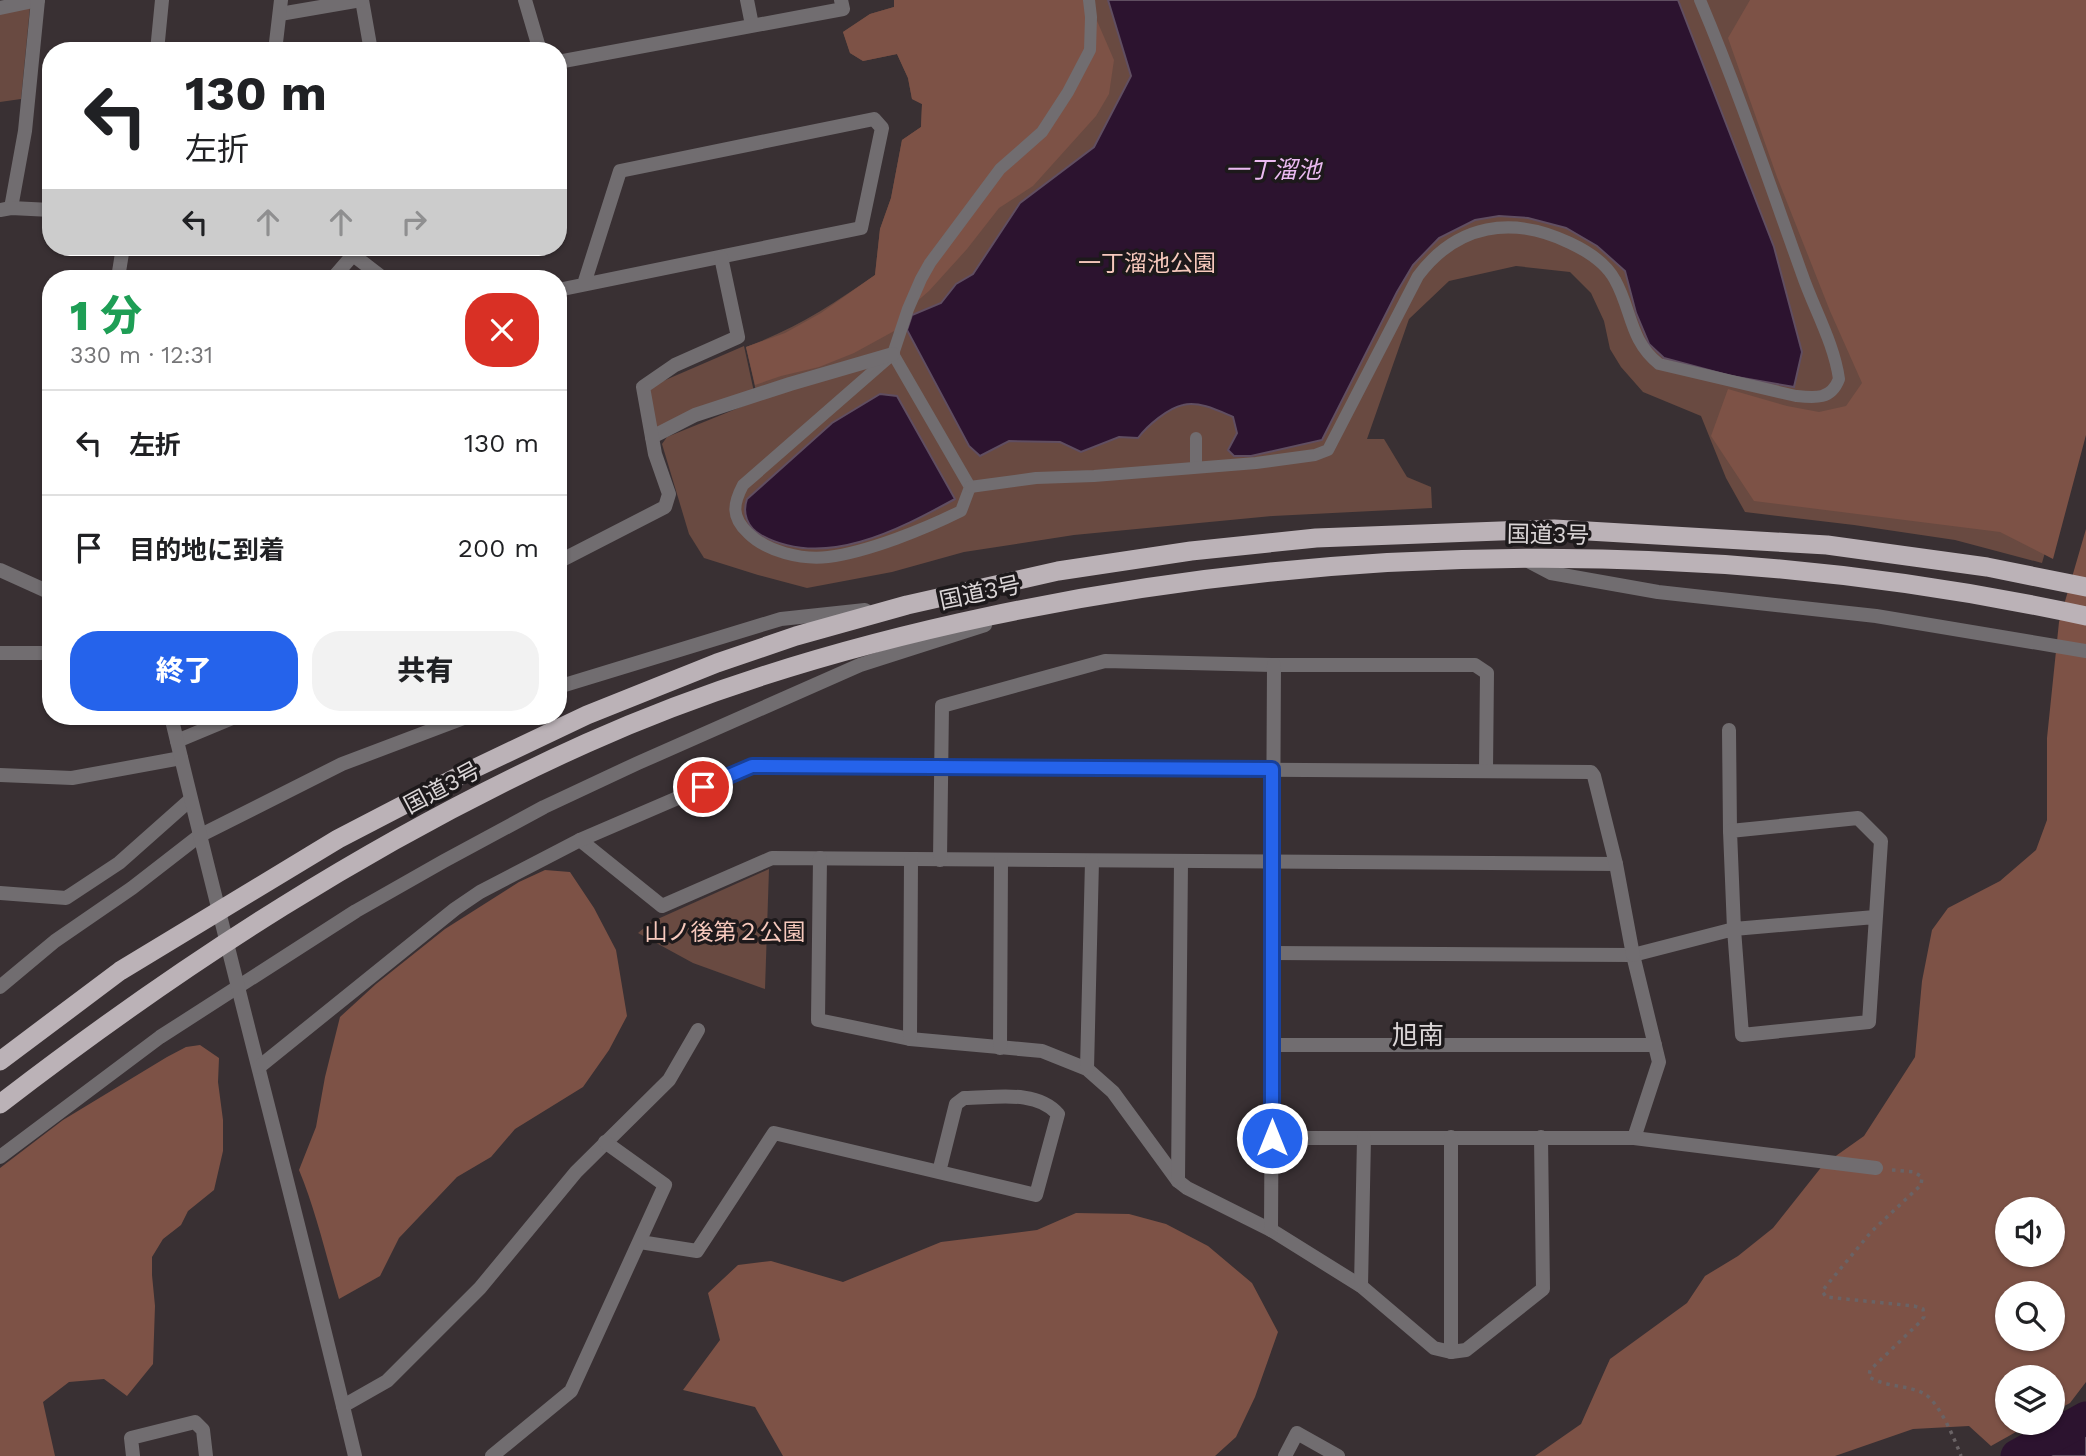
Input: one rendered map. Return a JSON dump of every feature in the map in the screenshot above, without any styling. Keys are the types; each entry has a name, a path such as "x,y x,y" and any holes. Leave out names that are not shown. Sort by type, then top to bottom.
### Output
{"highway":[{"name":"国道3号","path":"567,724 739,655 907,605 1058,571 1191,551 1316,538 1527,530 1646,533 1827,545 1987,567 2086,586"},
{"name":"国道3号","path":"0,1104 113,1019 206,954 346,867 483,793 590,741 698,699 811,660 936,627 1060,601 1201,580 1342,566 1521,558 1685,563 1836,574 2086,616"},
{"name":"国道3号","path":"0,1061 120,971 243,895 338,839 467,772 566,725"}],"street":[{"path":"0,8 38,0 25,131 6,209 42,210"},
{"path":"158,42 162,0"},
{"path":"276,42 281,7 362,0 369,42"},
{"path":"524,0 537,42"},
{"path":"747,0 752,25"},
{"path":"567,60 842,9 841,0"},
{"path":"892,354 970,487 961,511 850,553 825,558 790,554 764,546 737,521 734,501 743,485 892,354 912,299 930,263 1000,169 1042,132 1068,92 1090,50 1089,0"},
{"path":"970,487 1036,478 1094,476 1278,460 1315,456 1328,450 1418,276 1430,259 1450,244 1472,233 1498,227 1527,227 1556,236 1597,259 1615,278 1646,354 1659,363 1796,396 1818,398 1828,395 1839,379 1837,363 1804,280 1724,57 1699,0"},
{"path":"567,288 860,228 883,128 874,119 620,170 584,284"},
{"path":"340,270 351,256"},
{"path":"353,256 372,270"},
{"path":"567,557 665,507 669,494 655,454 643,387 675,365 738,338 721,257"},
{"path":"652,437 695,415 892,354"},
{"path":"1196,439 1196,466"},
{"path":"1521,558 1551,573 1658,592 1876,617 2086,651"},
{"path":"0,570 42,589"},
{"path":"0,1157 160,1037 237,987 356,911 544,807 860,665 1060,601"},
{"path":"567,684 781,619 907,605"},
{"path":"0,653 42,653"},
{"path":"940,860 942,706 1105,661 1274,665 1475,665 1487,673 1486,771"},
{"path":"1271,1230 1274,665"},
{"path":"173,725 355,1456"},
{"path":"177,741 215,725"},
{"path":"0,987 55,941 132,888 199,836 342,764 445,725"},
{"path":"1729,730 1731,831 1734,929 1742,1035 1869,1022 1881,841 1858,818 1731,831"},
{"path":"0,775 72,778 94,776 181,758"},
{"path":"259,1067 480,891 580,840 752,766 1591,772 1616,864 1633,955 1659,1062 1634,1138"},
{"path":"0,893 66,898 119,863 190,800"},
{"path":"580,840 662,906 772,858 1616,864"},
{"path":"820,858 818,1020 910,1039 1042,1051 1087,1069 1113,1092 1178,1181 1271,1230 1361,1286 1434,1348 1451,1353 1466,1350 1543,1289 1541,1138"},
{"path":"910,1039 911,860"},
{"path":"1000,860 1000,1048"},
{"path":"1087,1069 1092,861"},
{"path":"1178,1181 1181,861"},
{"path":"1272,953 1633,955 1734,929 1875,917"},
{"path":"343,1406 387,1381 461,1306 605,1142 669,1080 698,1030"},
{"path":"1272,1045 1656,1045"},
{"path":"640,1242 697,1251 774,1133 1036,1195 1058,1114 1048,1103 1029,1098 964,1098 956,1104 939,1172"},
{"path":"1272,1138 1634,1138 1876,1168"},
{"path":"1361,1286 1364,1138"},
{"path":"1451,1138 1451,1353"},
{"path":"492,1456 571,1391 665,1185 605,1142"},
{"path":"132,1456 131,1438 195,1422 202,1430 206,1456"},
{"path":"1285,1456 1297,1433 1338,1456"}],"path":[{"path":"1876,1168 1914,1172 1922,1177 1921,1185 1871,1232 1822,1290 1826,1297 1914,1306 1923,1310 1924,1317 1870,1370 1869,1377 1877,1382 1923,1393 1931,1399 1952,1434 1961,1456"}],"green space":[{"name":"一丁溜池公園","path":"894,0 1825,0 2081,426 2042,563 1955,540 1745,512 1726,478 1701,416 1643,392 1621,367 1610,349 1604,321 1591,293 1570,272 1516,266 1449,281 1409,319 1367,439 1384,439 1407,477 1431,487 1432,508 1273,516 1074,535 964,552 892,572 807,588 704,558 689,534 662,444 667,437 758,400 746,347 813,316 875,275 880,229 891,198 902,140 921,127 922,104 912,99 908,78 897,54 863,61 850,53 843,32 870,14 894,7"},
{"path":"30,7 21,99 0,102 0,14"},
{"path":"744,346 754,392 655,429 647,388"},
{"name":"山ノ後第２公園","path":"769,869 765,989 693,963 638,933 651,922"}],"shaded area":[{"path":"894,0 1088,0 1114,60 1109,94 1096,116 1033,186 999,208 967,249 929,291 908,309 896,330 854,353 819,367 755,385 746,347 785,333 821,313 875,275 880,229 891,198 902,140 921,127 922,104 912,99 908,78 897,54 863,61 850,53 843,32 870,14 894,7"},
{"path":"1750,0 2086,0 2086,435 2053,559 2000,532 1754,501 1711,436 1728,389 1819,412 1846,406 1862,383 1830,311 1777,177 1728,38"},
{"path":"2086,529 2086,1382 2065,1406 2065,1365 1995,1365 1995,1435 2011,1435 1991,1446 1969,1426 1913,1429 1835,1456 1535,1456 1581,1424 1610,1359 1687,1303 1705,1276 1738,1256 1773,1228 1823,1165 1864,1136 1915,1057 1922,981 1932,930 1948,908 2000,881 2036,850 2047,820 2047,738 2059,622"},
{"path":"545,870 570,872 594,908 616,950 627,1016 609,1050 583,1087 515,1129 491,1157 457,1177 399,1238 380,1276 339,1299 316,1217 299,1170 316,1127 340,1017 376,984 445,929 519,882"},
{"path":"200,1045 219,1058 223,1151 214,1190 188,1211 181,1225 163,1239 152,1257 155,1306 153,1364 127,1396 104,1379 69,1382 43,1402 55,1456 0,1456 0,1168 63,1120 167,1057 186,1047"},
{"path":"1076,1213 1129,1214 1166,1224 1208,1246 1252,1283 1278,1332 1255,1397 1236,1437 1215,1456 783,1456 755,1407 683,1390 720,1340 708,1293 738,1265 771,1261 843,1282 941,1242 1037,1230"}],"water":[{"name":"一丁溜池","path":"1108,0 1678,0 1774,247 1802,352 1794,387 1731,376 1664,358 1649,344 1636,313 1625,271 1597,246 1566,228 1528,218 1499,216 1475,220 1439,238 1413,265 1322,440 1251,456 1234,456 1228,450 1237,433 1233,417 1209,407 1189,404 1165,414 1138,438 1119,437 1081,452 1060,442 1009,441 980,456 969,446 907,330 912,315 941,303 956,284 973,274 1020,203 1094,147 1131,76"},
{"path":"880,394 897,396 955,499 885,533 835,547 785,545 756,532 747,519 747,499 832,423"},
{"path":"2086,1428 2086,1456 2035,1456 2081,1432"}],"waterway":[{"path":"2017,1456 2086,1418"}],"district":[{"name":"旭南","path":"1418,1035"}],"route":[{"path":"703,787 752,766 1272,769 1272,1138"}]}
